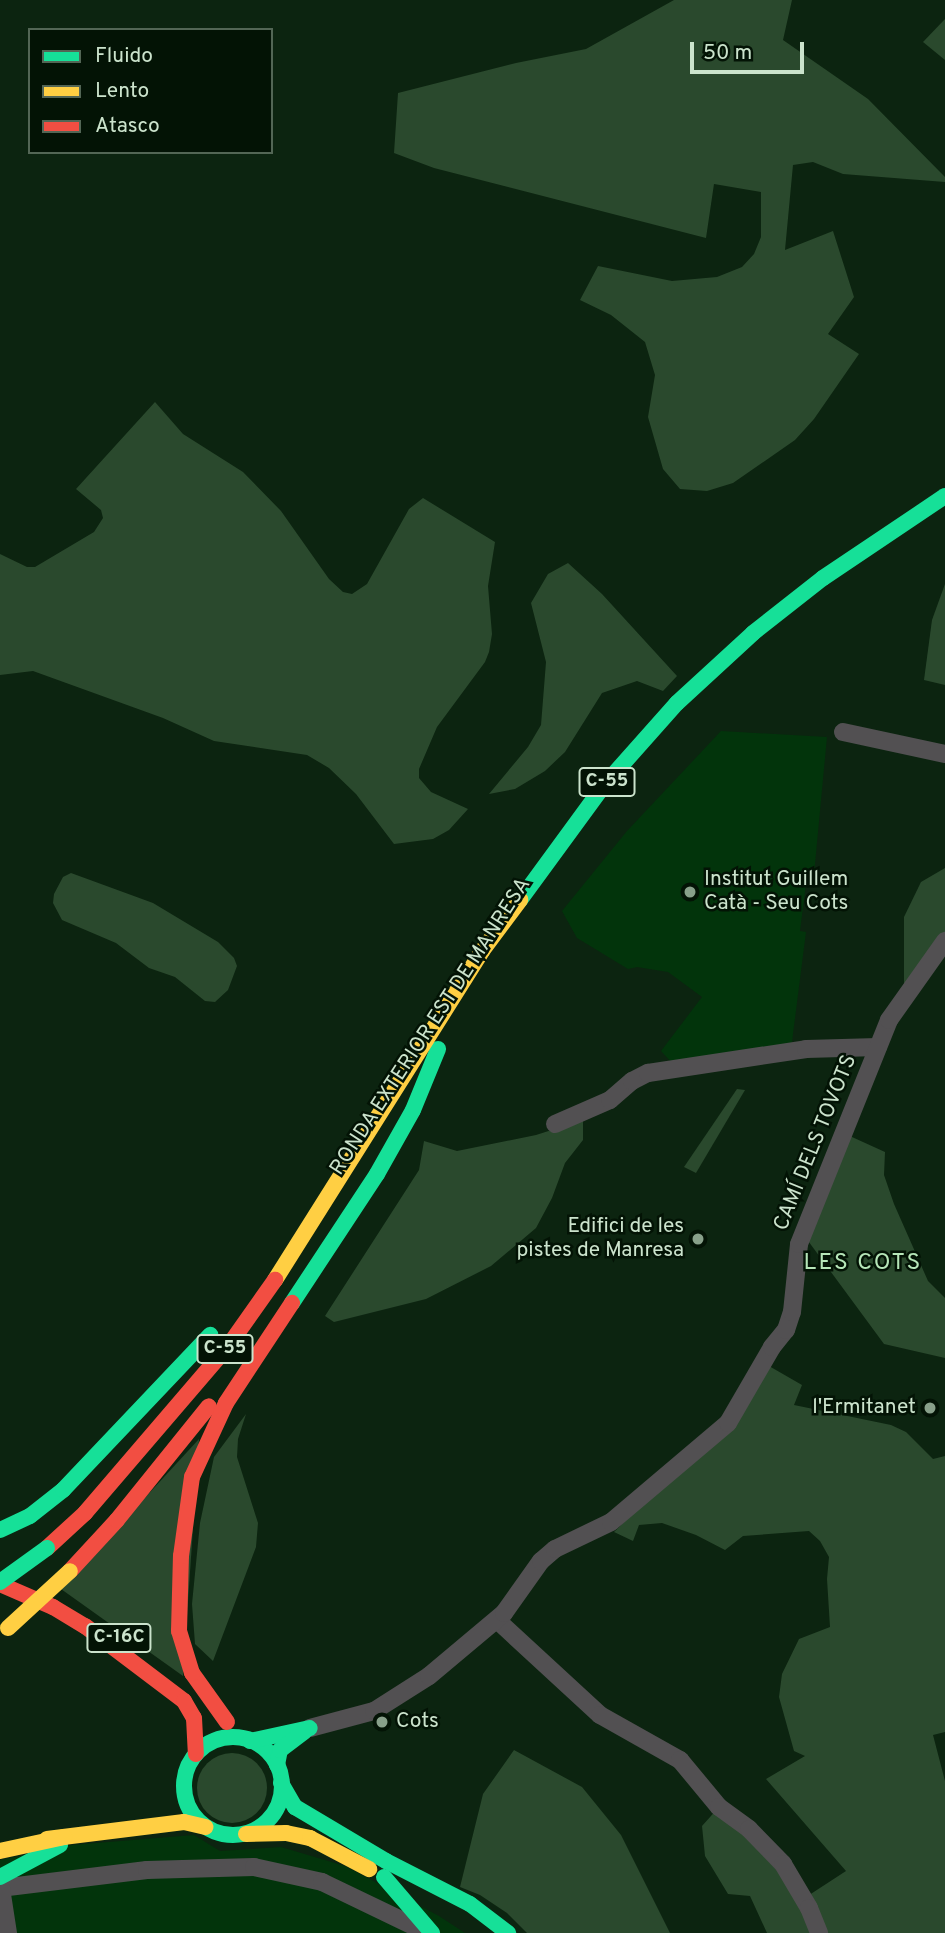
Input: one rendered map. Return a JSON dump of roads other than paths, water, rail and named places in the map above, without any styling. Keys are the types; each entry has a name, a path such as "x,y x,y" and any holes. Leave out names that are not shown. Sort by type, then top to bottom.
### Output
{"main road":[{"name":"RONDA EXTERIOR EST DE MANRESA","path":"0,1583 100,1496 229,1345 299,1247 332,1188 482,951 604,784 677,703 753,633 834,571 945,496"},
{"path":"775,637 885,552 945,515"},
{"name":"RONDA EXTERIOR EST DE MANRESA","path":"0,1607 35,1580 65,1566 238,1360 311,1256 439,1047 556,871 616,794 680,725"},
{"path":"227,1722 192,1673 179,1631 181,1556 192,1477 211,1430 226,1403 377,1174 413,1110 439,1047"},
{"path":"254,1280 307,1206 332,1188"},
{"path":"0,1530 30,1516 63,1490 221,1322"},
{"path":"0,1571 45,1545"},
{"path":"4,1632 65,1566"},
{"name":"C-16C","path":"0,1571 91,1617 227,1722 244,1739 266,1750 276,1765"},
{"path":"0,1583 85,1626 184,1701 194,1718 196,1754"},
{"path":"205,1827 191,1812 184,1794 185,1773 196,1754 212,1742 310,1728"},
{"path":"310,1728 280,1750 276,1765 281,1783 295,1807 386,1861 470,1904 508,1933"},
{"path":"246,1834 261,1827 272,1815 280,1800 281,1783"},
{"path":"0,1844 184,1822 220,1834 286,1833 310,1838 460,1916 483,1933"},
{"path":"0,1852 73,1836"},
{"path":"0,1884 73,1836"},
{"path":"384,1877 416,1911 430,1933"}],"street":[{"path":"843,732 945,754"},
{"name":"CAMÍ DELS TOVOTS","path":"310,1728 374,1711 429,1676 497,1620 514,1602 525,1578 555,1549 611,1522 728,1423 772,1347 786,1329 792,1312 799,1244 889,1020 945,941"},
{"path":"555,1124 610,1100 632,1081 648,1073 806,1049 878,1047"},
{"path":"497,1620 600,1715 680,1760 719,1807 750,1829 783,1864 809,1909 818,1933"},
{"path":"8,1933 0,1884 147,1870 254,1867 322,1882 430,1933"}],"place":[{"name":"Institut Guillem Catà - Seu Cots","path":"690,892"},
{"name":"Edifici de les pistes de Manresa","path":"698,1239"},
{"name":"l'Ermitanet","path":"930,1408"},
{"name":"Cots","path":"382,1722"}],"district":[{"name":"LES COTS","path":"863,1264"}]}
